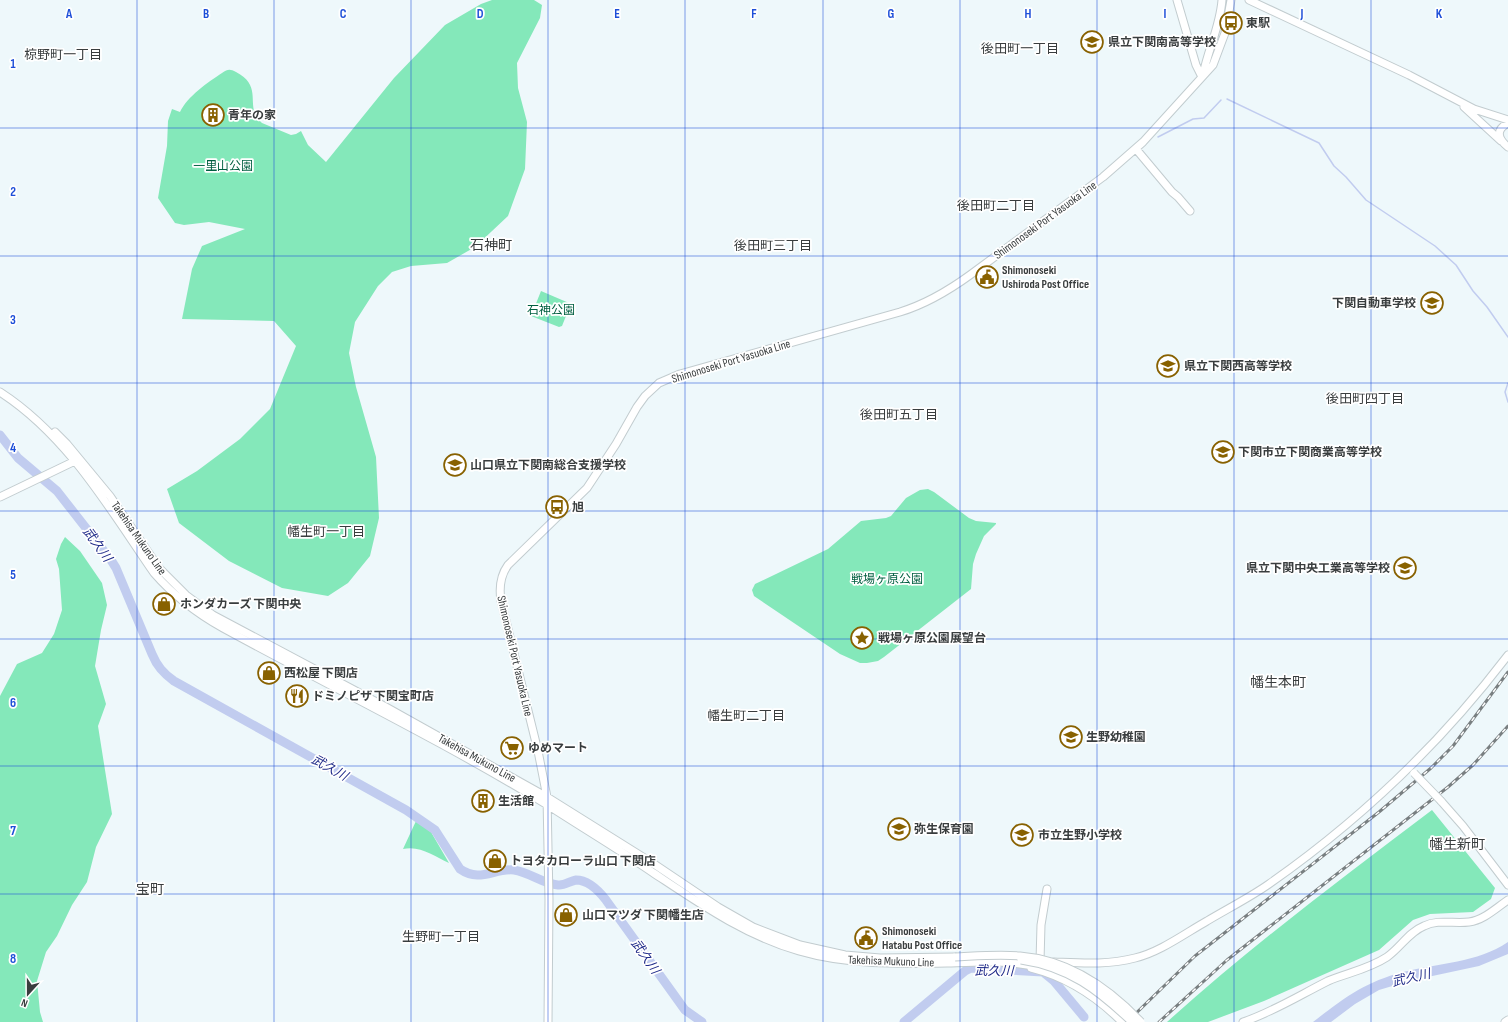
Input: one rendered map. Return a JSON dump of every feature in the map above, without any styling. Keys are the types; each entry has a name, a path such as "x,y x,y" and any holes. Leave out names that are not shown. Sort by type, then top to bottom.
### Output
{"main road":[{"path":"1177,0 1196,65 1202,77"},
{"name":"Shimonoseki Port Yasuoka Line","path":"1202,77 1218,26 1222,0"},
{"name":"Shimonoseki Port Yasuoka Line","path":"548,1022 548,806 538,751 501,601 501,580 508,565 587,488 613,448 637,406 659,383 680,374 917,306 938,296 970,275 1111,171 1136,148 1213,64 1222,43 1232,0"},
{"path":"1249,0 1409,75 1474,109 1508,120"},
{"path":"1456,100 1508,147"},
{"path":"1501,141 1500,131 1503,126 1508,123"},
{"path":"1136,148 1172,192 1190,211"},
{"name":"Takehisa Mukuno Line","path":"0,386 44,421 67,444 154,573 166,587 196,611 223,628 495,774 548,806 652,872 674,888 717,914 751,933 793,949 829,958 861,962 1005,958 1051,967 1088,984 1132,1022"},
{"name":"Takehisa Mukuno Line","path":"0,392 27,411 77,460 110,496 159,568 176,586 200,606 226,622 386,707 547,797 654,864 718,907 754,927 795,943 830,952 901,961"},
{"path":"0,496 77,460"},
{"path":"992,959 1094,964 1116,963 1148,954 1249,896 1273,881 1329,838 1371,802 1446,730 1475,698 1508,655"},
{"path":"1408,767 1463,826 1508,884"},
{"path":"1040,961 1041,925 1047,889"},
{"path":"1243,1022 1269,1012 1329,981 1374,964 1387,956 1410,935 1423,926 1432,923 1462,923 1478,920 1508,900"},
{"path":"956,960 987,955 1041,958 1057,963 1078,972 1100,986 1123,1004 1141,1022"},
{"path":"956,960 1018,966 1051,974 1086,992 1122,1022"}],"green space":[{"name":"一里山公園","path":"492,0 534,0 542,5 540,18 517,63 518,88 527,122 525,169 508,216 475,247 447,263 411,266 392,272 378,286 355,322 349,353 356,387 376,457 379,518 370,556 348,583 328,596 282,588 229,561 179,523 167,489 197,471 240,439 270,409 296,346 274,321 182,319 192,269 202,246 245,229 209,222 184,225 175,223 158,198 167,146 168,121 172,109 180,112 183,106 204,85 224,72 232,70 245,78 250,84 254,110 262,123 291,135 301,131 308,145 326,162 394,78 445,25 481,4"},
{"name":"石神公園","path":"541,291 569,303 570,306 562,326 559,327 531,316"},
{"name":"戦場ヶ原公園","path":"928,489 969,518 976,521 996,524 984,536 976,554 973,564 971,589 878,661 860,663 840,654 754,596 752,590 755,584 828,549 861,521 891,516 906,498 920,490"},
{"path":"65,537 80,551 102,583 107,605 95,666 106,704 98,726 112,814 96,847 87,882 72,905 57,936 46,952 37,981 40,1012 43,1022 0,1022 0,696 17,664 42,653 54,634 62,610 59,569 56,559"},
{"path":"1432,810 1495,888 1491,899 1473,912 1430,914 1413,920 1379,950 1264,1001 1208,1022 1167,1022 1264,939"},
{"path":"416,821 431,832 449,863 421,850 409,848 403,849"}],"water":[{"path":"1508,942 1508,954 1479,966 1409,981 1379,990 1355,1004 1331,1022 1313,1022 1345,998 1366,986 1389,976 1471,958 1496,949"}],"waterway":[{"path":"1227,99 1319,143 1334,166 1366,200 1435,246 1456,265 1473,291 1487,307 1508,337"},
{"path":"1158,137 1193,119 1204,118 1221,100"},
{"path":"1508,383 1505,392 1508,402"},
{"name":"武久川","path":"0,435 18,458 57,491 111,560 116,568 154,658 158,666 170,678 406,810 435,830 460,869 467,873 481,875 514,870 552,884 562,885 576,880 581,880 589,884 606,900 685,1010 702,1022"},
{"name":"武久川","path":"904,1022 965,971 971,968 1043,972 1054,981 1084,1017"}],"railway":[{"path":"1127,1022 1195,956 1379,812 1431,768 1453,746 1508,672"},
{"path":"1159,1022 1227,960 1448,787 1473,765 1508,726"}],"place":[{"name":"東駅","path":"1231,23"},
{"name":"県立下関南高等学校","path":"1092,42"},
{"name":"青年の家","path":"213,115"},
{"name":"Shimonoseki Ushiroda Post Office","path":"987,277"},
{"name":"下関自動車学校","path":"1432,303"},
{"name":"県立下関西高等学校","path":"1168,366"},
{"name":"下関市立下関商業高等学校","path":"1223,452"},
{"name":"山口県立下関南総合支援学校","path":"455,465"},
{"name":"旭","path":"557,507"},
{"name":"県立下関中央工業高等学校","path":"1405,568"},
{"name":"ホンダカーズ 下関中央","path":"164,604"},
{"name":"戦場ヶ原公園展望台","path":"862,638"},
{"name":"西松屋 下関店","path":"269,673"},
{"name":"ドミノピザ 下関宝町店","path":"297,696"},
{"name":"生野幼稚園","path":"1071,737"},
{"name":"ゆめマート","path":"512,748"},
{"name":"生活館","path":"483,801"},
{"name":"弥生保育園","path":"899,829"},
{"name":"市立生野小学校","path":"1022,835"},
{"name":"トヨタカローラ山口 下関店","path":"495,861"},
{"name":"山口マツダ 下関幡生店","path":"566,915"},
{"name":"Shimonoseki Hatabu Post Office","path":"866,938"}],"district":[{"name":"後田町一丁目","path":"1020,48"},
{"name":"椋野町一丁目","path":"63,54"},
{"name":"後田町二丁目","path":"996,205"},
{"name":"石神町","path":"491,245"},
{"name":"後田町三丁目","path":"773,245"},
{"name":"後田町四丁目","path":"1365,398"},
{"name":"後田町五丁目","path":"899,414"},
{"name":"幡生町一丁目","path":"326,531"},
{"name":"幡生本町","path":"1278,682"},
{"name":"幡生町二丁目","path":"746,715"},
{"name":"幡生新町","path":"1457,844"},
{"name":"宝町","path":"150,889"},
{"name":"生野町一丁目","path":"441,936"}]}
